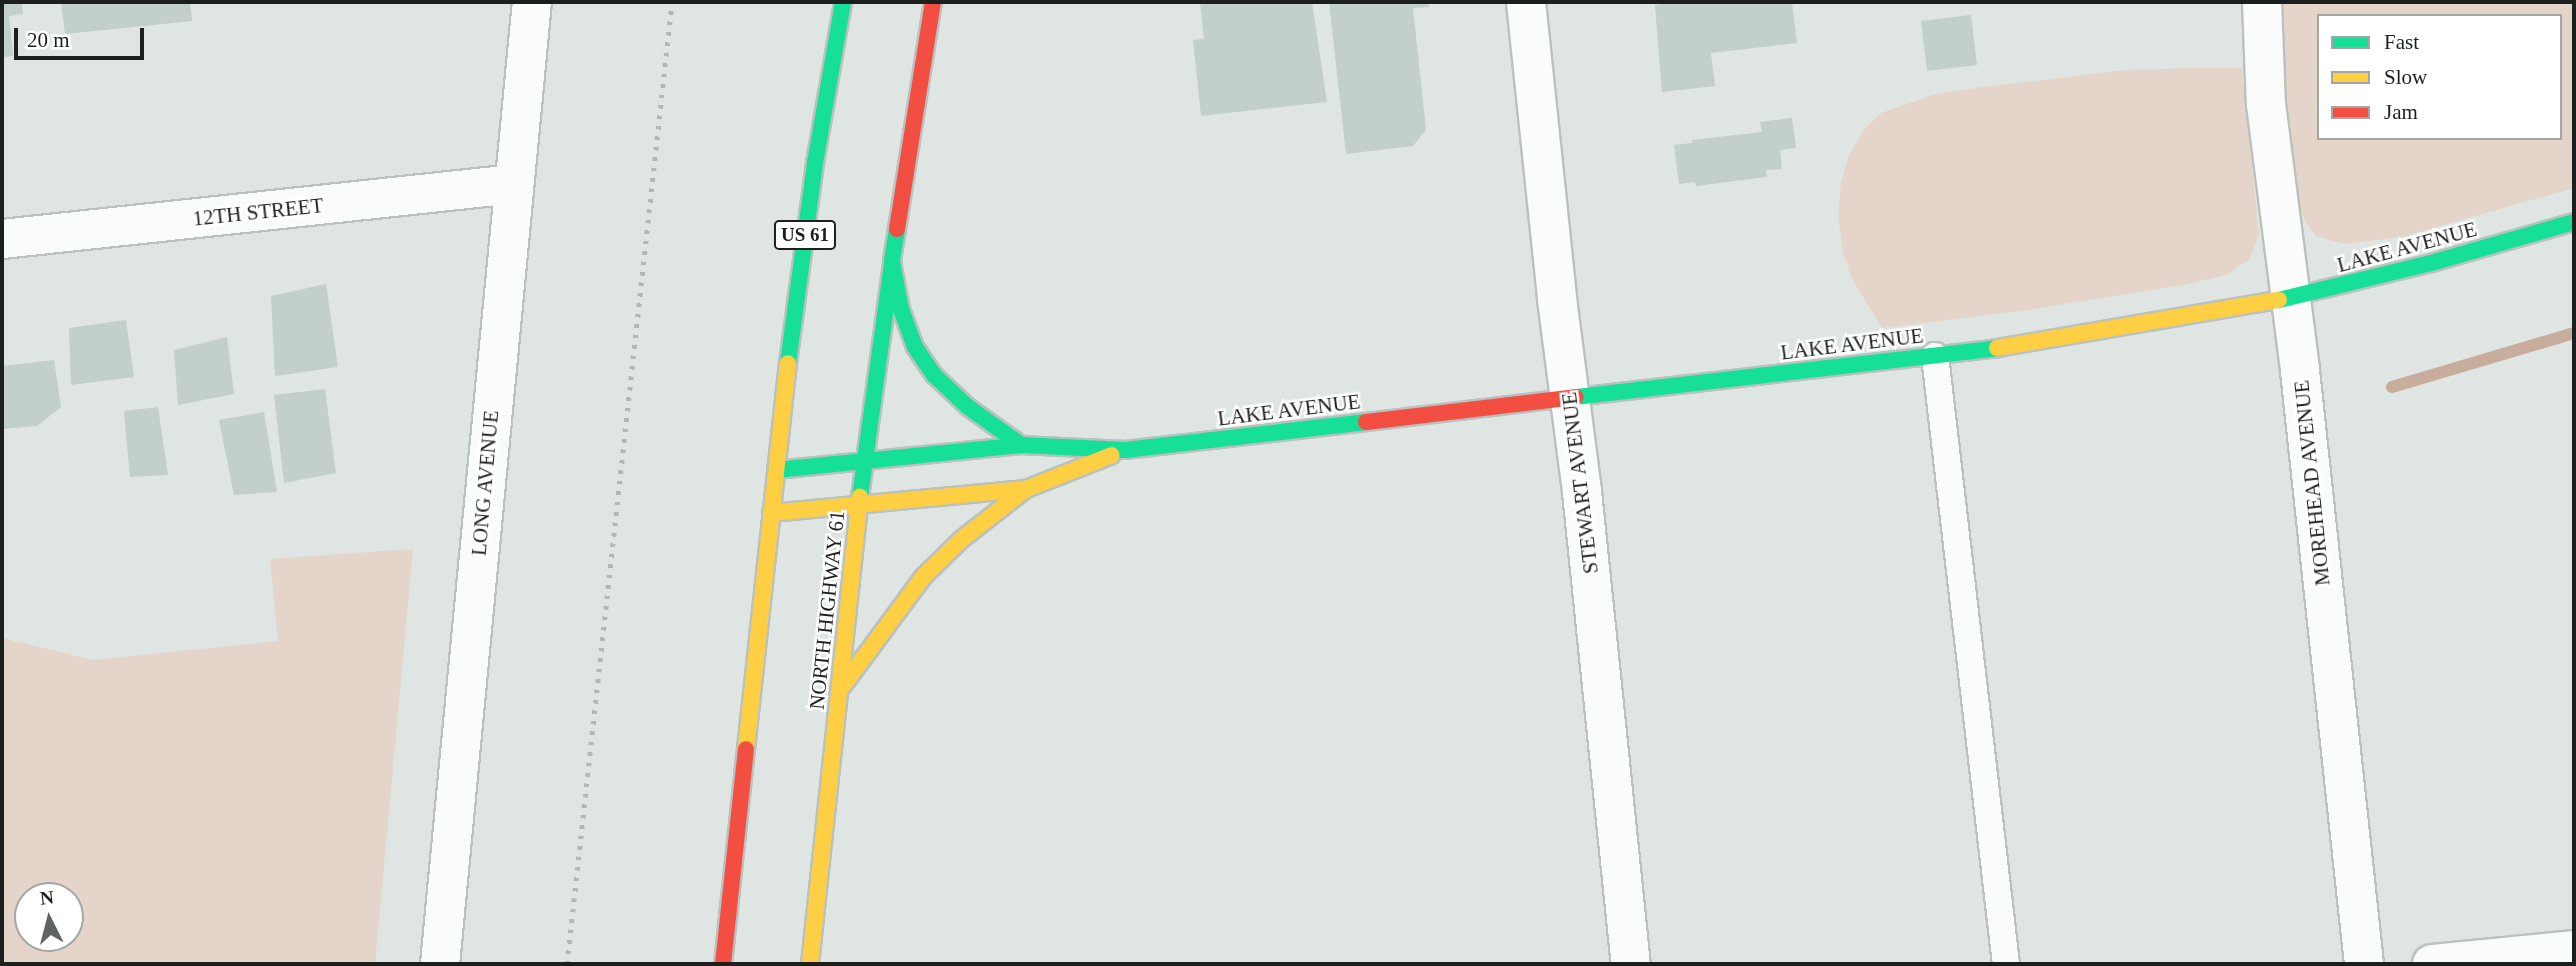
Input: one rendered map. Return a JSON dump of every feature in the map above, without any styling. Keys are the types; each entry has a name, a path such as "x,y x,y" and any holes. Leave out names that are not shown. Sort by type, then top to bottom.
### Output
{"main road":[{"name":"US 61","path":"723,964 776,470 813,177 843,2"},
{"name":"NORTH HIGHWAY 61","path":"810,964 859,505 892,262 933,2"},
{"name":"LAKE AVENUE","path":"776,470 1021,445 1125,450 2087,336 2290,299 2431,263 2574,222"},
{"path":"892,262 901,309 915,347 924,361 951,393 1021,445"},
{"name":"LAKE AVENUE","path":"771,513 1026,489 1125,450"},
{"path":"839,692 923,577 962,539 1026,489"}],"street":[{"name":"LONG AVENUE","path":"440,964 532,2"},
{"name":"STEWART AVENUE","path":"1525,2 1630,964"},
{"name":"MOREHEAD AVENUE","path":"2262,2 2266,104 2364,964"},
{"name":"12TH STREET","path":"2,239 514,184"},
{"path":"2432,964 2574,950"}],"lane":[{"path":"1935,356 2006,964"}],"shaded area":[{"path":"2283,2 2574,2 2574,188 2402,237 2344,244 2316,236 2305,222 2300,205 2284,77"},
{"path":"2242,68 2259,234 2250,259 2226,275 2188,284 2021,311 1882,328 1851,277 1843,252 1838,216 1841,183 1848,157 1863,131 1881,113 1936,94 1982,87 2127,70"},
{"path":"413,549 375,964 2,964 2,638 93,660 278,641 270,559"}],"building":[{"path":"2,2 22,2 23,14 9,16 13,56 2,57"},
{"path":"61,2 190,2 192,21 65,34"},
{"path":"1200,2 1312,2 1327,102 1201,116 1193,40 1204,39"},
{"path":"1329,2 1428,2 1429,7 1413,8 1426,130 1413,146 1346,154"},
{"path":"1686,2 1792,2 1797,43 1711,53 1715,86 1662,92 1655,5"},
{"path":"1971,15 1977,65 1927,71 1921,21"},
{"path":"1792,118 1796,148 1780,150 1782,169 1766,170 1767,177 1696,186 1695,182 1679,184 1674,145 1692,143 1692,140 1762,132 1760,122"},
{"path":"326,284 338,367 275,376 271,296"},
{"path":"126,320 134,377 71,385 69,328"},
{"path":"227,337 234,394 178,405 174,350"},
{"path":"54,360 61,407 37,426 2,429 2,366"},
{"path":"325,389 336,473 284,483 274,395"},
{"path":"158,407 168,475 130,477 124,411"},
{"path":"264,412 277,492 234,495 219,420"}],"waterway":[{"path":"2392,387 2574,333"}],"railway":[{"path":"567,964 672,2"}],"traffic: fast":[{"path":"788,363 815,163 843,2"},
{"path":"2279,300 2431,263 2574,222"},
{"path":"897,229 892,262 901,309 915,347 934,375 968,407 1021,445"},
{"path":"860,497 892,262"},
{"path":"1576,397 1997,348"},
{"path":"776,470 1021,445 1125,450 1366,422"}],"traffic: slow":[{"path":"1997,348 2279,300"},
{"path":"746,749 788,363"},
{"path":"771,513 1026,489 1112,455"},
{"path":"842,687 923,577 962,539 1026,489"},
{"path":"810,964 860,497"}],"traffic: jam":[{"path":"897,229 933,2"},
{"path":"1366,422 1576,397"},
{"path":"723,964 746,749"}]}
